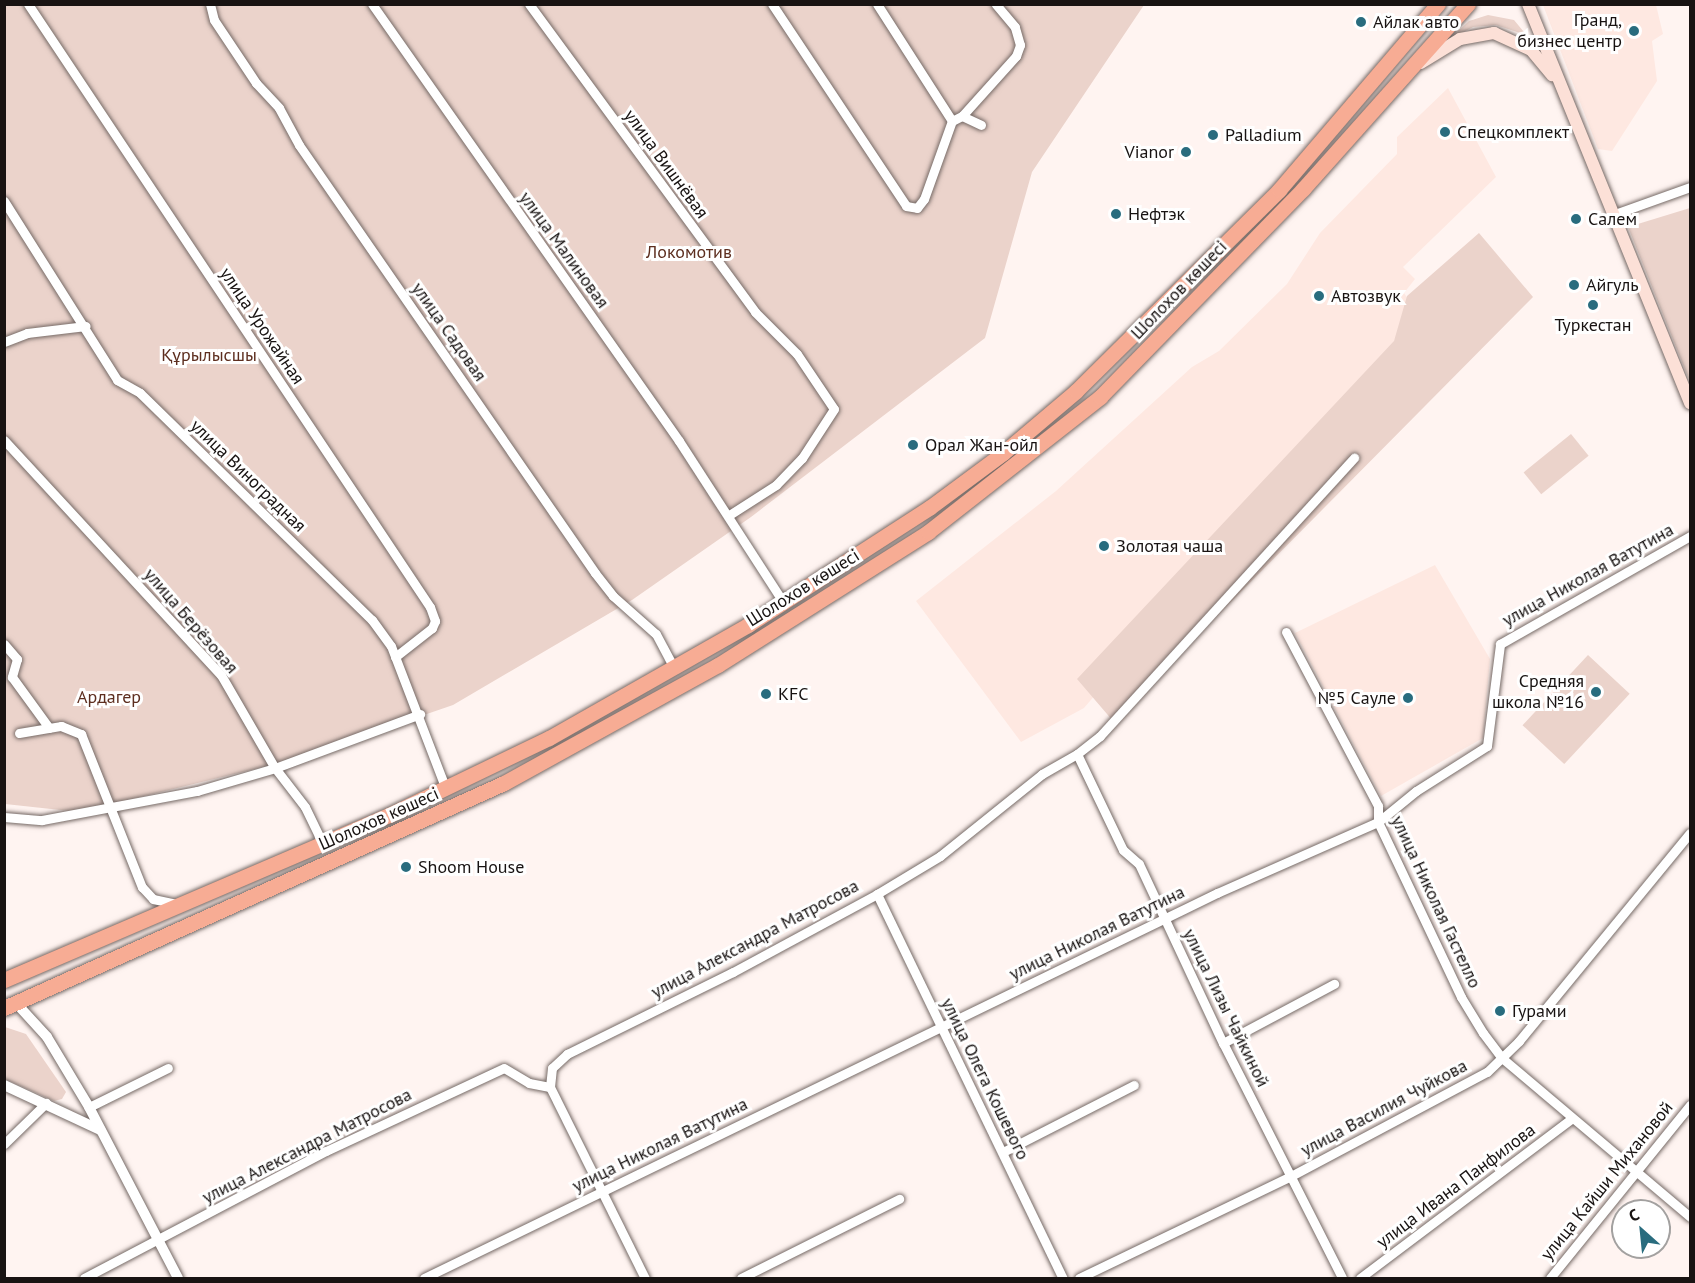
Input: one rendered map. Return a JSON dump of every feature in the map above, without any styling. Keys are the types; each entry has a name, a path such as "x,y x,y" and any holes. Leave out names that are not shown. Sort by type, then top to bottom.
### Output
{"highway":[{"name":"Шолохов көшесі","path":"4,980 323,844 446,789 549,738 784,603 928,508 1003,453 1076,391 1279,190 1438,4"},
{"name":"Шолохов көшесі","path":"10,1005 504,783 708,670 928,532 1100,397 1303,189 1468,4"},
{"path":"4,990 10,1005"}],"main road":[{"path":"1528,4 1690,403"},
{"path":"1403,78 1460,39 1494,33 1531,50 1560,85"}],"street":[{"name":"улица Урожайная","path":"28,4 430,607 435,621 432,628 395,657"},
{"name":"улица Садовая","path":"210,4 214,20 256,83 279,108 299,145 595,573 613,596 656,634 674,668"},
{"name":"улица Малиновая","path":"372,4 679,441 713,498 729,514 784,603"},
{"name":"улица Вишнёвая","path":"529,4 755,312 797,354 834,409 826,426 776,485 729,514"},
{"path":"772,4 906,206 917,208 924,199 952,121 962,116 1016,56 1020,45 1015,27 996,4"},
{"path":"877,4 952,121"},
{"path":"962,116 981,126"},
{"path":"1612,215 1690,187"},
{"name":"улица Виноградная","path":"4,201 86,326 117,380 140,393 363,612 391,646 420,714 446,789"},
{"path":"4,342 27,333 86,326"},
{"name":"улица Берёзовая","path":"4,440 220,675 275,768 305,807 323,844"},
{"name":"улица Александра Матросова","path":"84,1278 159,1241 326,1151 504,1068 529,1083 550,1087 552,1068 567,1054 733,972 877,894 940,856 1042,774 1077,754 1100,736 1354,458"},
{"name":"улица Николая Ватутина","path":"424,1278 1294,856 1378,822 1416,791 1487,746 1500,644 1690,536"},
{"name":"улица Николая Гастелло","path":"1286,632 1378,806 1378,822 1461,997 1502,1058 1571,1119 1690,1217"},
{"path":"4,644 17,659 12,676 49,728"},
{"path":"4,817 42,820 111,809 275,768 420,714"},
{"path":"19,733 61,726 81,734 142,887 153,899 179,905"},
{"name":"улица Лизы Чайкиной","path":"1077,754 1123,850 1139,864 1223,1043 1342,1278"},
{"name":"улица Василия Чуйкова","path":"1079,1278 1291,1176 1432,1104 1487,1072 1502,1058 1690,833"},
{"name":"улица Олега Кошевого","path":"877,894 1063,1278"},
{"path":"1223,1043 1334,984"},
{"path":"10,1005 47,1037 89,1107 177,1278"},
{"path":"89,1107 168,1068"},
{"path":"4,1085 46,1102 100,1130"},
{"path":"1002,1152 1134,1085"},
{"path":"550,1087 645,1278"},
{"path":"4,1144 46,1102"},
{"name":"улица Кайши Михановой","path":"1550,1278 1690,1105"},
{"name":"улица Ивана Панфилова","path":"1360,1278 1571,1119"},
{"path":"741,1278 899,1199"}],"shaded area":[{"path":"1543,5 1656,5 1663,34 1652,41 1657,81 1612,151 1598,149"},
{"name":"Золотая чаша","path":"1448,88 1496,177 1403,267 1415,279 1404,293 1410,302 1391,349 1084,708 1021,742 916,601 1056,491 1192,367 1219,351 1287,284 1320,233 1397,154 1397,137"},
{"name":"№5 Сауле","path":"1435,565 1490,659 1483,738 1381,796 1295,633"}],"green space":[{"path":"4,5 1144,5 1032,172 985,338 751,517 632,600 453,705 296,759 79,812 5,804"},
{"path":"1488,15 1514,20 1533,43 1520,33 1496,25 1473,27 1450,39 1469,21"},
{"path":"1690,208 1690,382 1628,227"},
{"path":"1479,233 1533,297 1113,721 1077,679 1394,341 1407,296"},
{"path":"1571,434 1589,456 1541,494 1524,472"},
{"path":"1588,655 1630,694 1564,764 1523,725"},
{"path":"5,1027 26,1034 66,1092 62,1099 54,1101 5,1079"}],"place":[{"name":"Айлак авто","path":"1361,22"},
{"name":"Гранд, бизнес центр","path":"1634,31"},
{"name":"Спецкомплект","path":"1445,132"},
{"name":"Palladium","path":"1213,135"},
{"name":"Vianor","path":"1186,152"},
{"name":"Нефтэк","path":"1116,214"},
{"name":"Салем","path":"1576,219"},
{"name":"Айгуль","path":"1574,285"},
{"name":"Автозвук","path":"1319,296"},
{"name":"Туркестан","path":"1593,305"},
{"name":"Орал Жан-ойл","path":"913,445"},
{"name":"Золотая чаша","path":"1104,546"},
{"name":"Средняя школа №16","path":"1596,692"},
{"name":"KFC","path":"766,694"},
{"name":"№5 Сауле","path":"1408,698"},
{"name":"Shoom House","path":"406,867"},
{"name":"Гурами","path":"1500,1011"}],"park label":[{"name":"Локомотив","path":"689,252"},
{"name":"Құрылысшы","path":"209,355"},
{"name":"Ардагер","path":"109,697"}]}
